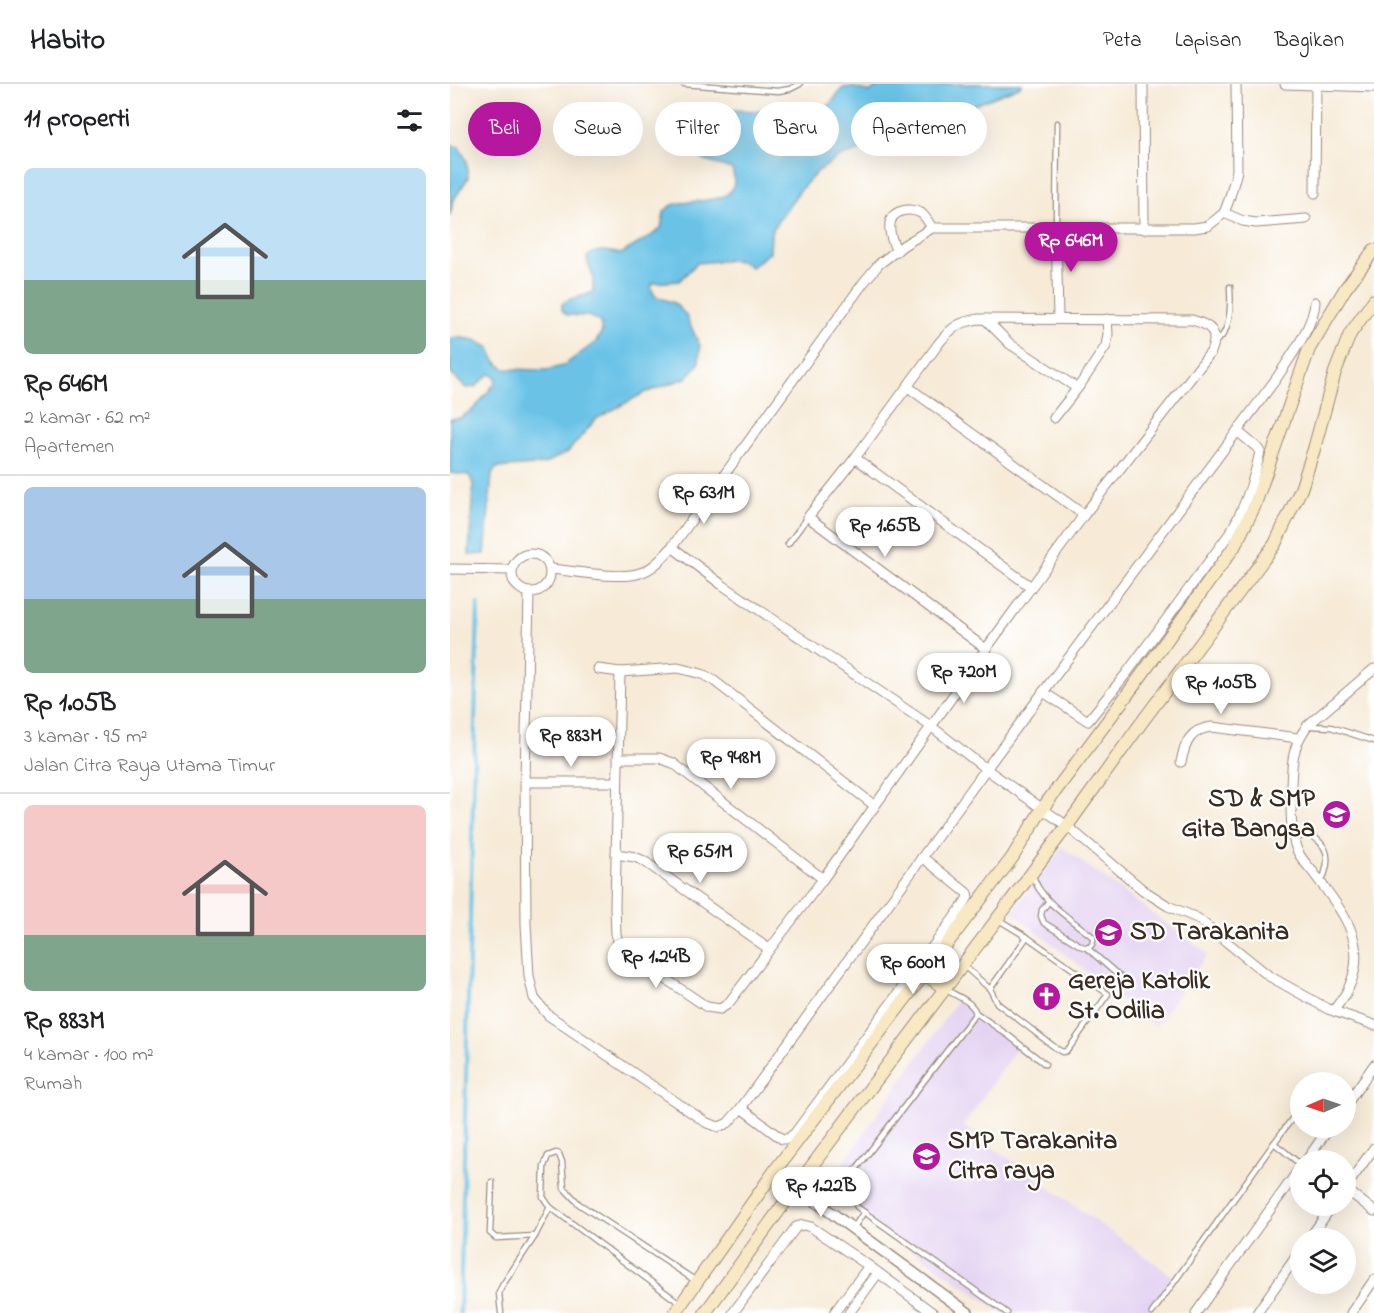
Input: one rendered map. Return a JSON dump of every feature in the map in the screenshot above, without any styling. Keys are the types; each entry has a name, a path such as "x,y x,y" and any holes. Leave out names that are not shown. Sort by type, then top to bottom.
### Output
{"main road":[{"path":"678,1309 776,1169 1012,858 1042,809 1234,547 1254,507 1309,349 1346,289 1374,250"},
{"path":"705,1313 796,1187 1275,544 1301,489 1335,372 1350,334 1374,300"},
{"path":"924,973 945,989"}],"street":[{"path":"1143,84 1144,229"},
{"path":"551,569 605,575 636,574 663,558 864,282 879,264 932,228 1144,229 1208,226 1224,213 1237,171 1236,84"},
{"path":"1285,84 1374,87"},
{"path":"1315,194 1316,85"},
{"path":"897,251 891,241 889,228 890,220 898,212 906,210 918,212 932,228"},
{"path":"1224,213 1243,221 1257,223 1306,219"},
{"path":"1056,227 1058,320"},
{"path":"529,593 525,782 526,924 529,976 534,998 548,1016 707,1124 719,1127 728,1124 986,769 1276,379 1308,325 1314,310 1314,302"},
{"path":"986,319 1010,344 1077,388"},
{"path":"620,672 615,907 616,934 620,948 707,1007 720,1008 728,1004 823,879 1084,515 1211,352 1215,342 1210,328 1205,323 1192,320 1107,319 986,319 962,322 950,330 939,343 855,458 808,517 986,649"},
{"path":"1054,418 1106,346 1107,319"},
{"path":"908,387 1084,515"},
{"path":"1043,692 1088,722 1196,579 1238,519 1256,472 1260,450 1237,431"},
{"path":"855,458 1031,587"},
{"path":"672,547 721,584 932,727 986,769 1067,826 1143,891 1168,906 1197,918 1269,976 1328,1009 1374,1025"},
{"path":"537,553 546,559 551,569 549,581 541,591 529,593 519,588 513,580 512,570 516,560 525,554 537,553"},
{"path":"450,569 512,570"},
{"path":"598,669 620,672 678,668 702,674 713,680 874,806"},
{"path":"1334,1010 1349,988 1357,962 1356,950 1354,938 1340,908 1299,855 1294,840 1291,792 1292,757 1298,738 1307,726 1374,669"},
{"path":"1181,762 1188,740 1206,728 1298,738"},
{"path":"618,758 659,758 673,763 823,879"},
{"path":"525,782 617,782"},
{"path":"616,854 644,861 768,949"},
{"path":"741,1108 774,1134 782,1139 788,1139 962,907 968,897 967,893 922,857"},
{"path":"1356,1091 1374,1065"},
{"path":"1356,1174 1374,1148"},
{"path":"776,1169 796,1187 968,1313"},
{"path":"1196,1313 1290,1182"},
{"path":"1356,1196 1374,1211"},
{"path":"733,1313 796,1227 803,1225 811,1227 933,1313"},
{"path":"1257,1313 1290,1265"},
{"path":"834,1313 868,1266"},
{"path":"849,1313 878,1273"},
{"path":"1351,1313 1374,1280"}],"lane":[{"path":"684,84 778,91 800,84"},
{"path":"1056,227 1057,123"},
{"path":"1215,342 1223,335 1229,317 1230,287"},
{"path":"788,544 808,517"},
{"path":"1307,726 1331,727 1374,741"},
{"path":"1294,840 1307,833 1318,839 1326,848 1327,868 1321,884"},
{"path":"1032,872 1034,880 1049,901 1093,937 1094,941 1087,948"},
{"path":"1049,901 1042,910 1041,916 1044,923 1087,948 1126,982"},
{"path":"963,965 990,989 997,1003 1062,1052 1070,1047 1108,994 1027,937 997,919"},
{"path":"990,989 1027,937"},
{"path":"945,989 970,1003 976,1013 1009,1035 1045,1064"},
{"path":"976,1013 854,1172 849,1193 857,1208 1007,1313"},
{"path":"1152,1313 1290,1121"},
{"path":"1274,1143 1290,1156"},
{"path":"678,1309 550,1207 543,1197 543,1166 548,1156 559,1154 562,1162 564,1188 579,1204 697,1282"},
{"path":"492,1182 490,1233 496,1238 535,1236"},
{"path":"501,1313 499,1293 502,1286 535,1236 550,1207"},
{"path":"853,1228 864,1212"}],"shaded area":[{"name":"SD Tarakanita","path":"1062,847 1208,954 1155,1026 1012,912"},
{"name":"SMP Tarakanita Citra raya","path":"957,1001 1019,1045 963,1126 1173,1276 1147,1313 1002,1313 826,1188"}],"water":[{"path":"882,84 1022,84 982,102 851,102 851,153 841,156 818,171 800,190 771,233 770,252 751,267 741,261 729,260 697,263 679,281 653,283 651,288 655,296 674,303 685,314 700,346 699,364 686,378 644,393 596,419 568,452 544,464 496,468 492,474 485,554 469,555 473,483 469,475 450,473 450,419 460,418 474,409 496,382 495,376 489,374 475,387 466,388 450,373 450,339 456,337 475,340 490,348 495,361 505,369 547,370 563,366 596,342 602,332 600,322 589,316 567,315 562,310 562,304 566,301 593,292 593,276 587,257 599,251 621,254 651,236 661,228 664,212 670,206 714,199 731,191 734,182 732,169 703,160 701,156 741,156 741,110 753,111 753,156 839,156 839,102 832,102 843,88 852,87 870,92"},
{"path":"450,144 459,147 467,161 468,178 453,201 450,216"}],"waterway":[{"path":"460,1313 478,604"}],"place":[{"name":"SD & SMP Gita Bangsa","path":"1336,815"},
{"name":"SD Tarakanita","path":"1109,933"},
{"name":"Gereja Katolik St. Odilia","path":"1047,997"},
{"name":"SMP Tarakanita Citra raya","path":"927,1157"}]}
